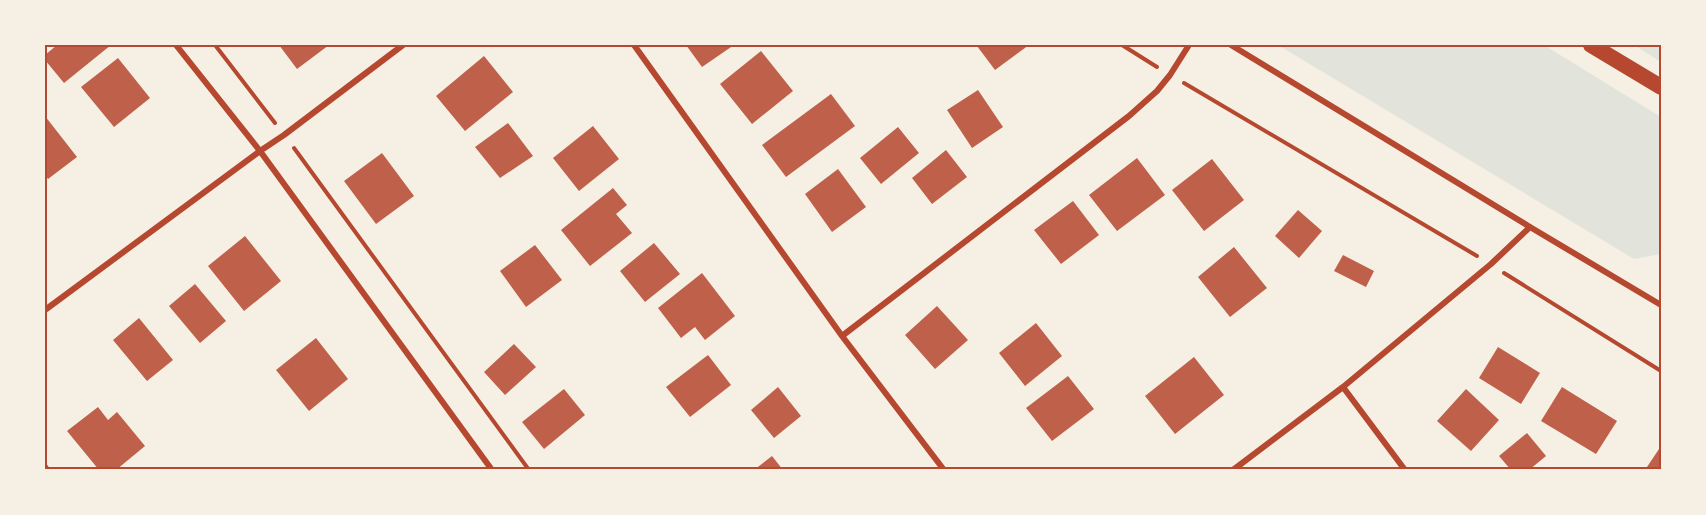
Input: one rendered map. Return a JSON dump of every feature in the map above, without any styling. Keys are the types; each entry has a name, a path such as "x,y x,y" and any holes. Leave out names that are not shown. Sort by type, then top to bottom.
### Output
{"highway":[{"path":"1591,45 1661,87"}],"street":[{"path":"176,45 260,151 492,470"},
{"path":"45,310 403,45"},
{"path":"634,45 842,336 944,470"},
{"path":"842,336 1129,116 1157,91 1189,45"},
{"path":"1232,45 1661,305"},
{"path":"1233,470 1343,387 1491,264 1530,227"},
{"path":"1343,387 1405,470"}],"path":[{"path":"215,45 284,135 529,470"},
{"path":"1122,45 1491,264 1661,371"}],"shaded area":[{"path":"1278,45 1544,45 1661,117 1661,254 1634,259"},
{"path":"1634,45 1661,45 1661,62"}],"building":[{"path":"57,45 111,45 64,83 45,60 45,55"},
{"path":"279,45 329,45 297,69"},
{"path":"686,45 734,45 702,67"},
{"path":"978,45 1029,45 995,70"},
{"path":"761,51 793,91 752,124 720,84"},
{"path":"484,56 513,92 465,131 436,96"},
{"path":"118,58 150,98 114,127 81,87"},
{"path":"978,90 1003,127 972,148 947,110"},
{"path":"831,94 855,126 786,177 762,145"},
{"path":"45,116 77,157 48,179 45,175"},
{"path":"508,123 533,156 500,178 475,147"},
{"path":"593,126 619,159 579,191 553,158"},
{"path":"898,127 919,153 881,184 860,158"},
{"path":"946,150 967,177 932,204 912,178"},
{"path":"382,153 414,196 376,224 344,181"},
{"path":"1137,158 1165,195 1117,231 1089,195"},
{"path":"1212,159 1244,200 1204,231 1172,190"},
{"path":"838,169 866,207 832,232 805,194"},
{"path":"613,188 627,205 616,214 632,233 590,266 561,230"},
{"path":"1073,201 1099,235 1061,264 1034,230"},
{"path":"1298,210 1322,231 1299,258 1275,236"},
{"path":"245,236 281,281 244,311 208,266"},
{"path":"654,243 680,274 645,302 620,271"},
{"path":"535,245 562,280 526,307 500,271"},
{"path":"1234,247 1267,288 1230,317 1198,277"},
{"path":"1343,255 1374,271 1366,287 1334,271"},
{"path":"702,273 735,316 705,340 695,327 681,338 658,308"},
{"path":"195,284 226,321 200,343 169,306"},
{"path":"937,306 968,340 935,369 905,335"},
{"path":"139,318 173,360 147,381 113,340"},
{"path":"1036,323 1062,356 1025,386 999,353"},
{"path":"316,338 348,379 309,411 276,370"},
{"path":"514,344 536,367 505,395 484,372"},
{"path":"1498,347 1540,373 1521,404 1479,378"},
{"path":"708,355 731,385 690,417 666,387"},
{"path":"1194,357 1224,395 1175,434 1145,396"},
{"path":"1068,376 1094,409 1052,441 1026,408"},
{"path":"778,387 801,416 774,438 751,410"},
{"path":"1562,387 1617,421 1596,454 1541,421"},
{"path":"564,389 585,415 544,449 522,422"},
{"path":"1466,389 1499,420 1471,451 1437,421"},
{"path":"98,407 108,420 117,412 145,446 116,470 99,470 67,431"},
{"path":"1527,433 1546,456 1529,470 1511,470 1499,456"},
{"path":"1661,446 1661,470 1645,470"},
{"path":"772,456 783,470 754,470"}]}
